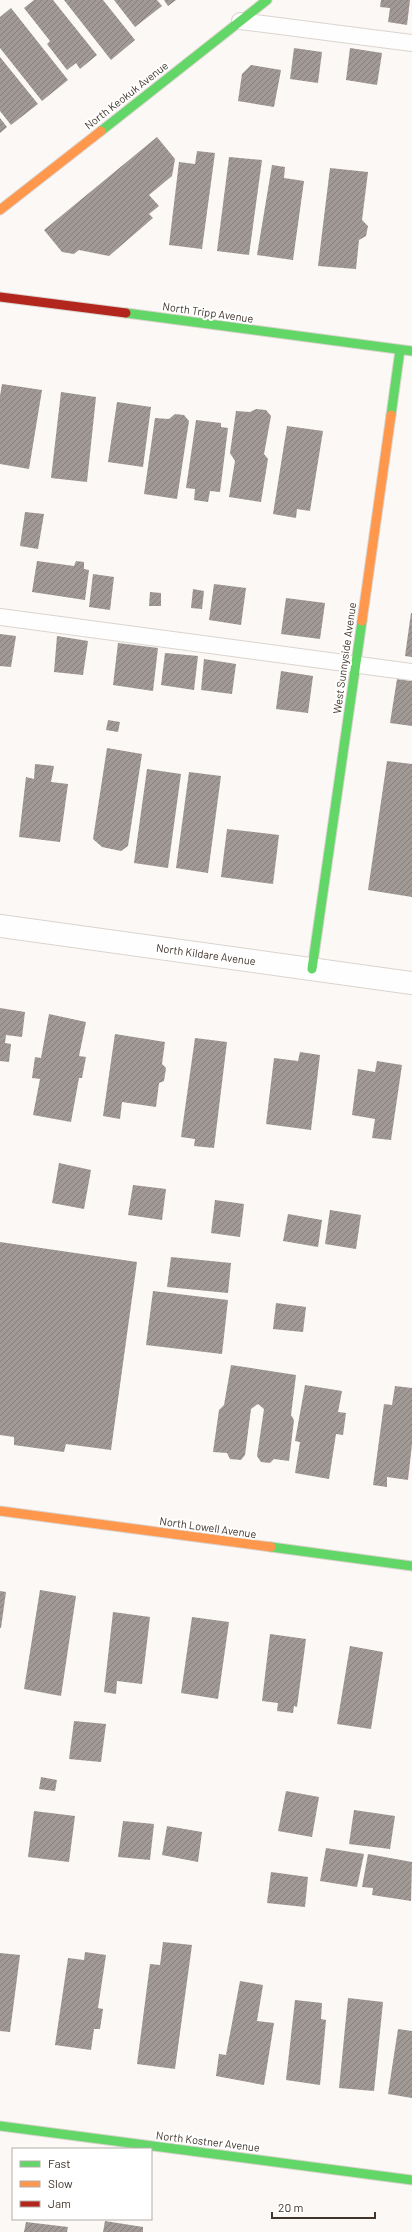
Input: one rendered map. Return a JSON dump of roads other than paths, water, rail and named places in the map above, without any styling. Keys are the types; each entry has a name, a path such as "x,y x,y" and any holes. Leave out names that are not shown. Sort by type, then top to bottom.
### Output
{"street":[{"name":"North Keokuk Avenue","path":"0,210 267,0"},
{"name":"North Tripp Avenue","path":"0,297 412,351"},
{"name":"West Sunnyside Avenue","path":"312,969 400,350"},
{"name":"North Kildare Avenue","path":"0,926 412,983"},
{"name":"North Lowell Avenue","path":"0,1511 412,1566"},
{"name":"North Kostner Avenue","path":"0,2126 412,2180"}],"lane":[{"path":"240,21 412,42"},
{"path":"0,617 412,672"}]}
